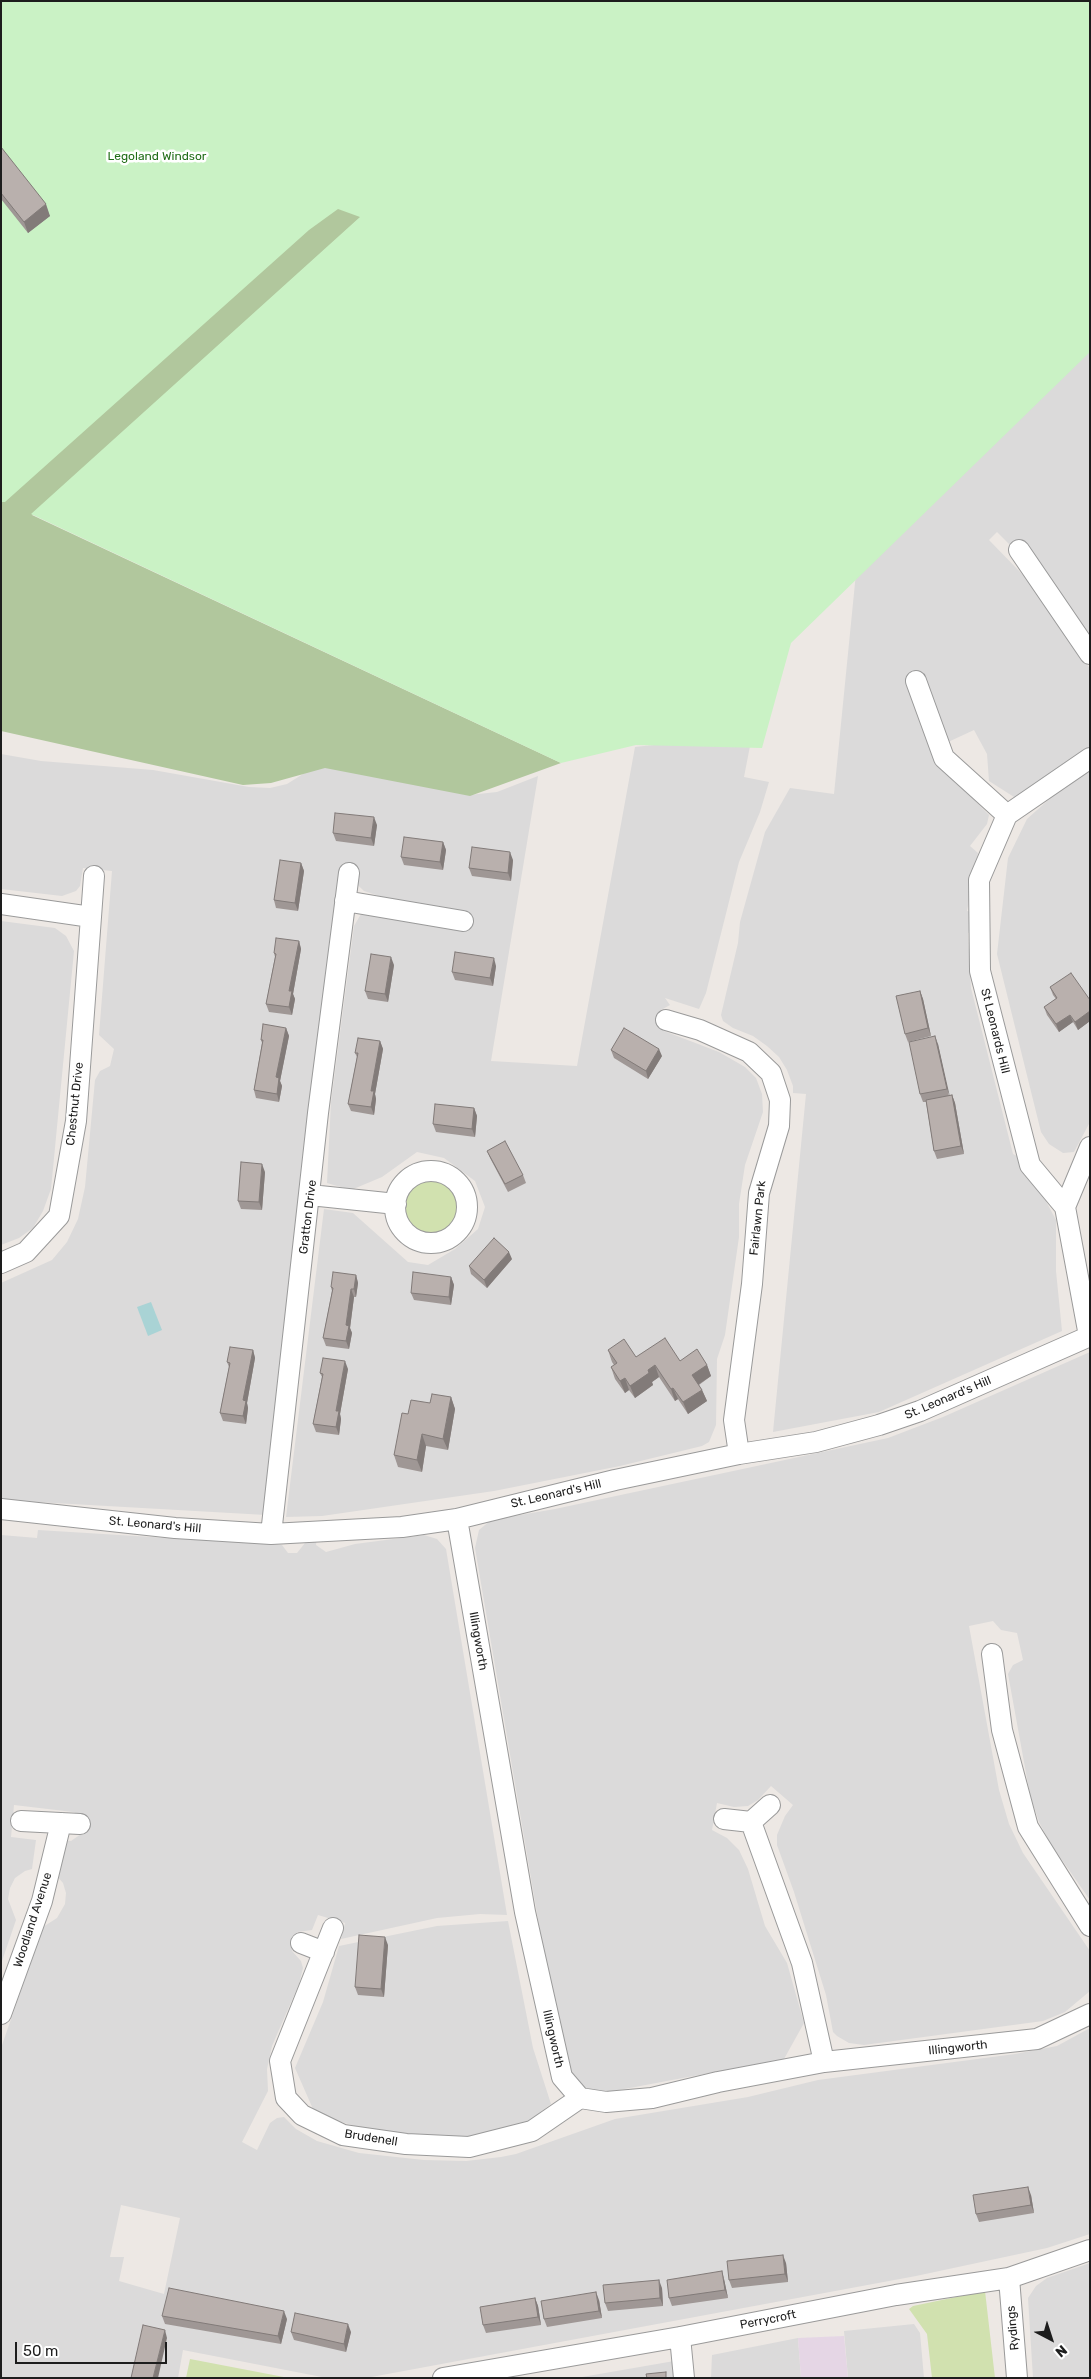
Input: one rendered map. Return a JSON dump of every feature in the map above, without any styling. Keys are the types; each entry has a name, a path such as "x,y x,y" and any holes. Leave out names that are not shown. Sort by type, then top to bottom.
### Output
{"street":[{"path":"1019,550 1090,654"},
{"path":"916,681 944,758 1007,815 1090,758"},
{"name":"St Leonards Hill","path":"1007,815 979,880 980,971 1030,1164 1065,1206 1090,1336"},
{"name":"Gratton Drive","path":"271,1534 318,1113 349,873"},
{"name":"Chestnut Drive","path":"1,1263 26,1252 59,1216 76,1121 94,876"},
{"path":"346,901 463,921"},
{"path":"1,904 91,917"},
{"name":"Fairlawn Park","path":"666,1020 700,1030 749,1052 771,1073 780,1100 779,1126 759,1193 752,1284 734,1420 739,1454"},
{"path":"1065,1206 1090,1147"},
{"path":"310,1195 396,1204"},
{"name":"St. Leonard's Hill","path":"1,1509 175,1528 271,1534 402,1527 457,1519 511,1504 739,1454 816,1442 879,1425 920,1411 1090,1336"},
{"name":"Illingworth","path":"457,1519 525,1912 562,2077 580,2098 606,2102 652,2098 718,2082 824,2062 1037,2040 1090,2014"},
{"path":"992,1654 1002,1730 1028,1827 1090,1926"},
{"path":"724,1820 751,1822 770,1805"},
{"name":"Woodland Avenue","path":"1,2014 71,1824 22,1821"},
{"path":"751,1822 802,1963 824,2062"},
{"name":"Brudenell","path":"333,1928 280,2061 286,2098 302,2115 343,2135 406,2144 469,2148 532,2131 580,2098"},
{"path":"301,1943 324,1952"},
{"name":"Perrycroft","path":"443,2378 680,2337 896,2295 1009,2278 1090,2250"},
{"name":"Rydings","path":"1009,2278 1017,2378"},
{"path":"680,2337 684,2378"}],"shaded area":[{"path":"1090,346 1090,640 1052,587 997,532 989,540 1024,576 1059,622 1090,669 1090,752 1025,804 989,781 987,754 974,730 933,749 956,781 989,815 987,824 970,846 978,853 967,911 972,912 972,932 968,933 971,988 1013,1154 1017,1156 1039,1188 1056,1220 1056,1271 1062,1331 879,1412 773,1432 806,1094 793,1093 793,1086 787,1070 779,1057 753,1036 733,1028 723,1021 721,1015 738,943 740,922 765,832 790,788 834,794 856,573"},
{"path":"671,743 750,746 744,777 769,782 760,812 739,862 706,993 699,1009 665,998 670,1005 661,1010 657,1016 658,1024 664,1031 719,1052 745,1067 756,1078 762,1094 763,1112 745,1165 739,1204 739,1237 725,1335 717,1359 716,1425 709,1442 702,1446 620,1466 494,1491 322,1516 286,1517 324,1209 353,1213 408,1262 428,1265 455,1249 478,1229 485,1207 475,1181 444,1158 417,1152 382,1177 351,1190 327,1183 331,1102 354,926 361,914 466,924 469,913 385,898 364,891 341,869 304,1142 284,1354 266,1515 1,1500 1,1283 52,1260 67,1242 78,1219 85,1187 95,1080 100,1071 110,1066 114,1049 99,1035 112,871 83,868 80,886 76,891 62,896 1,889 1,754 41,761 153,770 249,787 270,788 287,784 319,764 469,795 497,792 538,776 491,1061 577,1066 635,747"},
{"path":"1090,770 1090,1122 1074,1152 1063,1153 1049,1144 1041,1132 997,954 1008,858 1027,819 1075,776"},
{"path":"1,921 55,928 66,936 74,951 51,1189 43,1211 33,1228 19,1238 1,1245"},
{"path":"1090,1352 1090,1900 1050,1843 1039,1822 1030,1795 1008,1674 1013,1665 1023,1660 1017,1633 1001,1630 993,1621 969,1626 999,1790 1009,1824 1023,1853 1090,1951 1090,1991 1065,2012 1043,2021 864,2045 849,2043 837,2036 833,2032 826,1995 794,1892 777,1845 777,1835 785,1816 793,1805 771,1786 758,1800 748,1806 734,1807 717,1803 712,1830 727,1838 739,1850 748,1869 765,1926 787,1963 804,2023 784,2059 603,2093 583,2087 573,2077 566,2063 552,2002 475,1548 479,1530 491,1520 555,1509 888,1438 943,1417"},
{"path":"38,1530 282,1545 288,1553 297,1553 305,1543 317,1537 316,1545 326,1552 355,1544 424,1535 437,1539 446,1549 507,1915 480,1914 437,1918 341,1939 345,1923 318,1915 312,1930 297,1932 292,1951 301,1961 303,1968 299,1984 272,2046 267,2069 268,2091 242,2142 257,2150 270,2123 277,2118 284,2117 296,2129 317,2141 359,2153 424,2160 466,2161 501,2157 516,2154 615,2119 748,2097 818,2080 1015,2054 1057,2046 1090,2028 1090,2234 1047,2248 916,2276 366,2378 327,2378 183,2350 178,2378 1,2378 1,2048 43,1927 57,1918 65,1904 66,1893 63,1883 55,1874 65,1840 71,1841 81,1834 88,1818 73,1812 14,1805 11,1837 36,1840 32,1869 25,1871 15,1878 10,1888 8,1899 16,1920 1,1964 1,1535 37,1538","holes":["121,2205 180,2218 164,2294 119,2281 124,2257 110,2257"]},
{"path":"508,1921 533,2048 551,2104 524,2125 502,2134 455,2139 426,2138 361,2128 335,2120 313,2109 295,2068 323,2002 339,1946 437,1926"},
{"path":"1090,2263 1090,2378 1033,2378 1028,2298 1036,2286 1047,2278"},
{"path":"914,2324 920,2333 924,2378 848,2378 844,2331"},
{"path":"844,2336 848,2378 801,2378 798,2338"},
{"path":"798,2338 801,2378 711,2378 712,2355"},
{"path":"680,2360 684,2378 582,2377"}],"green space":[{"name":"Legoland Windsor","path":"1,1 1090,1 1090,352 791,643 762,748 636,745 561,763 31,514 360,217 338,209 309,230 5,502 1,502"},
{"name":"Legoland Windsor","path":"57,43 361,217 32,515 561,763 470,796 325,768 271,783 243,785 1,731 1,115"},
{"path":"431,1179 442,1181 451,1187 457,1196 459,1207 457,1218 451,1227 442,1233 431,1235 420,1233 411,1227 405,1218 403,1207 405,1196 411,1187 420,1181"},
{"path":"985,2291 995,2378 932,2378 927,2334 909,2309 913,2306"},
{"path":"190,2359 289,2378 186,2378"}],"water":[{"path":"151,1302 162,1330 148,1336 137,1307"}],"building":[{"path":"1,147 46,204 24,222 1,193"},
{"path":"335,813 374,817 371,838 333,833"},
{"path":"404,837 443,842 440,862 401,857"},
{"path":"472,847 510,852 508,873 469,868"},
{"path":"280,860 301,863 295,903 274,900"},
{"path":"276,938 299,941 289,991 292,991 289,1007 266,1004 276,954 274,953"},
{"path":"455,952 494,958 490,978 452,972"},
{"path":"371,954 391,957 385,994 365,991"},
{"path":"1071,973 1090,1000 1090,1011 1075,1022 1070,1015 1056,1024 1044,1007 1057,998 1050,987"},
{"path":"920,991 928,1028 905,1034 896,996"},
{"path":"263,1024 286,1028 276,1077 279,1078 277,1094 254,1090 263,1040 261,1040"},
{"path":"624,1028 659,1049 646,1071 611,1050"},
{"path":"935,1036 947,1089 920,1094 909,1042"},
{"path":"358,1038 380,1041 371,1091 374,1091 371,1107 348,1104 358,1053 355,1053"},
{"path":"952,1095 961,1146 934,1151 926,1100"},
{"path":"435,1104 474,1108 472,1129 433,1124"},
{"path":"505,1141 523,1175 505,1184 487,1151"},
{"path":"241,1162 262,1164 259,1202 238,1201"},
{"path":"494,1238 509,1252 484,1280 469,1266"},
{"path":"333,1272 356,1275 354,1289 351,1289 346,1325 349,1326 346,1341 323,1338 333,1288 331,1287"},
{"path":"413,1272 451,1277 449,1297 411,1293"},
{"path":"665,1338 680,1361 697,1349 707,1365 692,1375 702,1390 683,1402 673,1388 671,1389 655,1365 648,1370 649,1373 630,1386 625,1378 620,1381 611,1367 617,1363 608,1350 624,1339 636,1357"},
{"path":"230,1347 253,1350 243,1400 246,1401 243,1416 220,1413 230,1363 227,1362"},
{"path":"323,1358 345,1361 336,1411 339,1411 336,1427 313,1424 323,1374 320,1373"},
{"path":"432,1394 451,1397 443,1439 422,1434 417,1460 394,1455 402,1413 408,1414 411,1400 430,1403"},
{"path":"359,1935 385,1937 381,1989 355,1987"},
{"path":"1028,2187 1031,2205 976,2214 973,2195"},
{"path":"783,2255 785,2274 729,2280 727,2261"},
{"path":"722,2271 725,2290 669,2298 667,2280"},
{"path":"659,2280 660,2298 605,2303 603,2285"},
{"path":"169,2288 284,2311 278,2336 162,2316"},
{"path":"596,2292 599,2311 544,2319 541,2301"},
{"path":"535,2298 538,2317 483,2325 480,2307"},
{"path":"295,2313 348,2324 344,2344 291,2332"},
{"path":"143,2325 165,2330 153,2378 131,2378"},
{"path":"666,2372 666,2378 647,2378 646,2374"}]}
